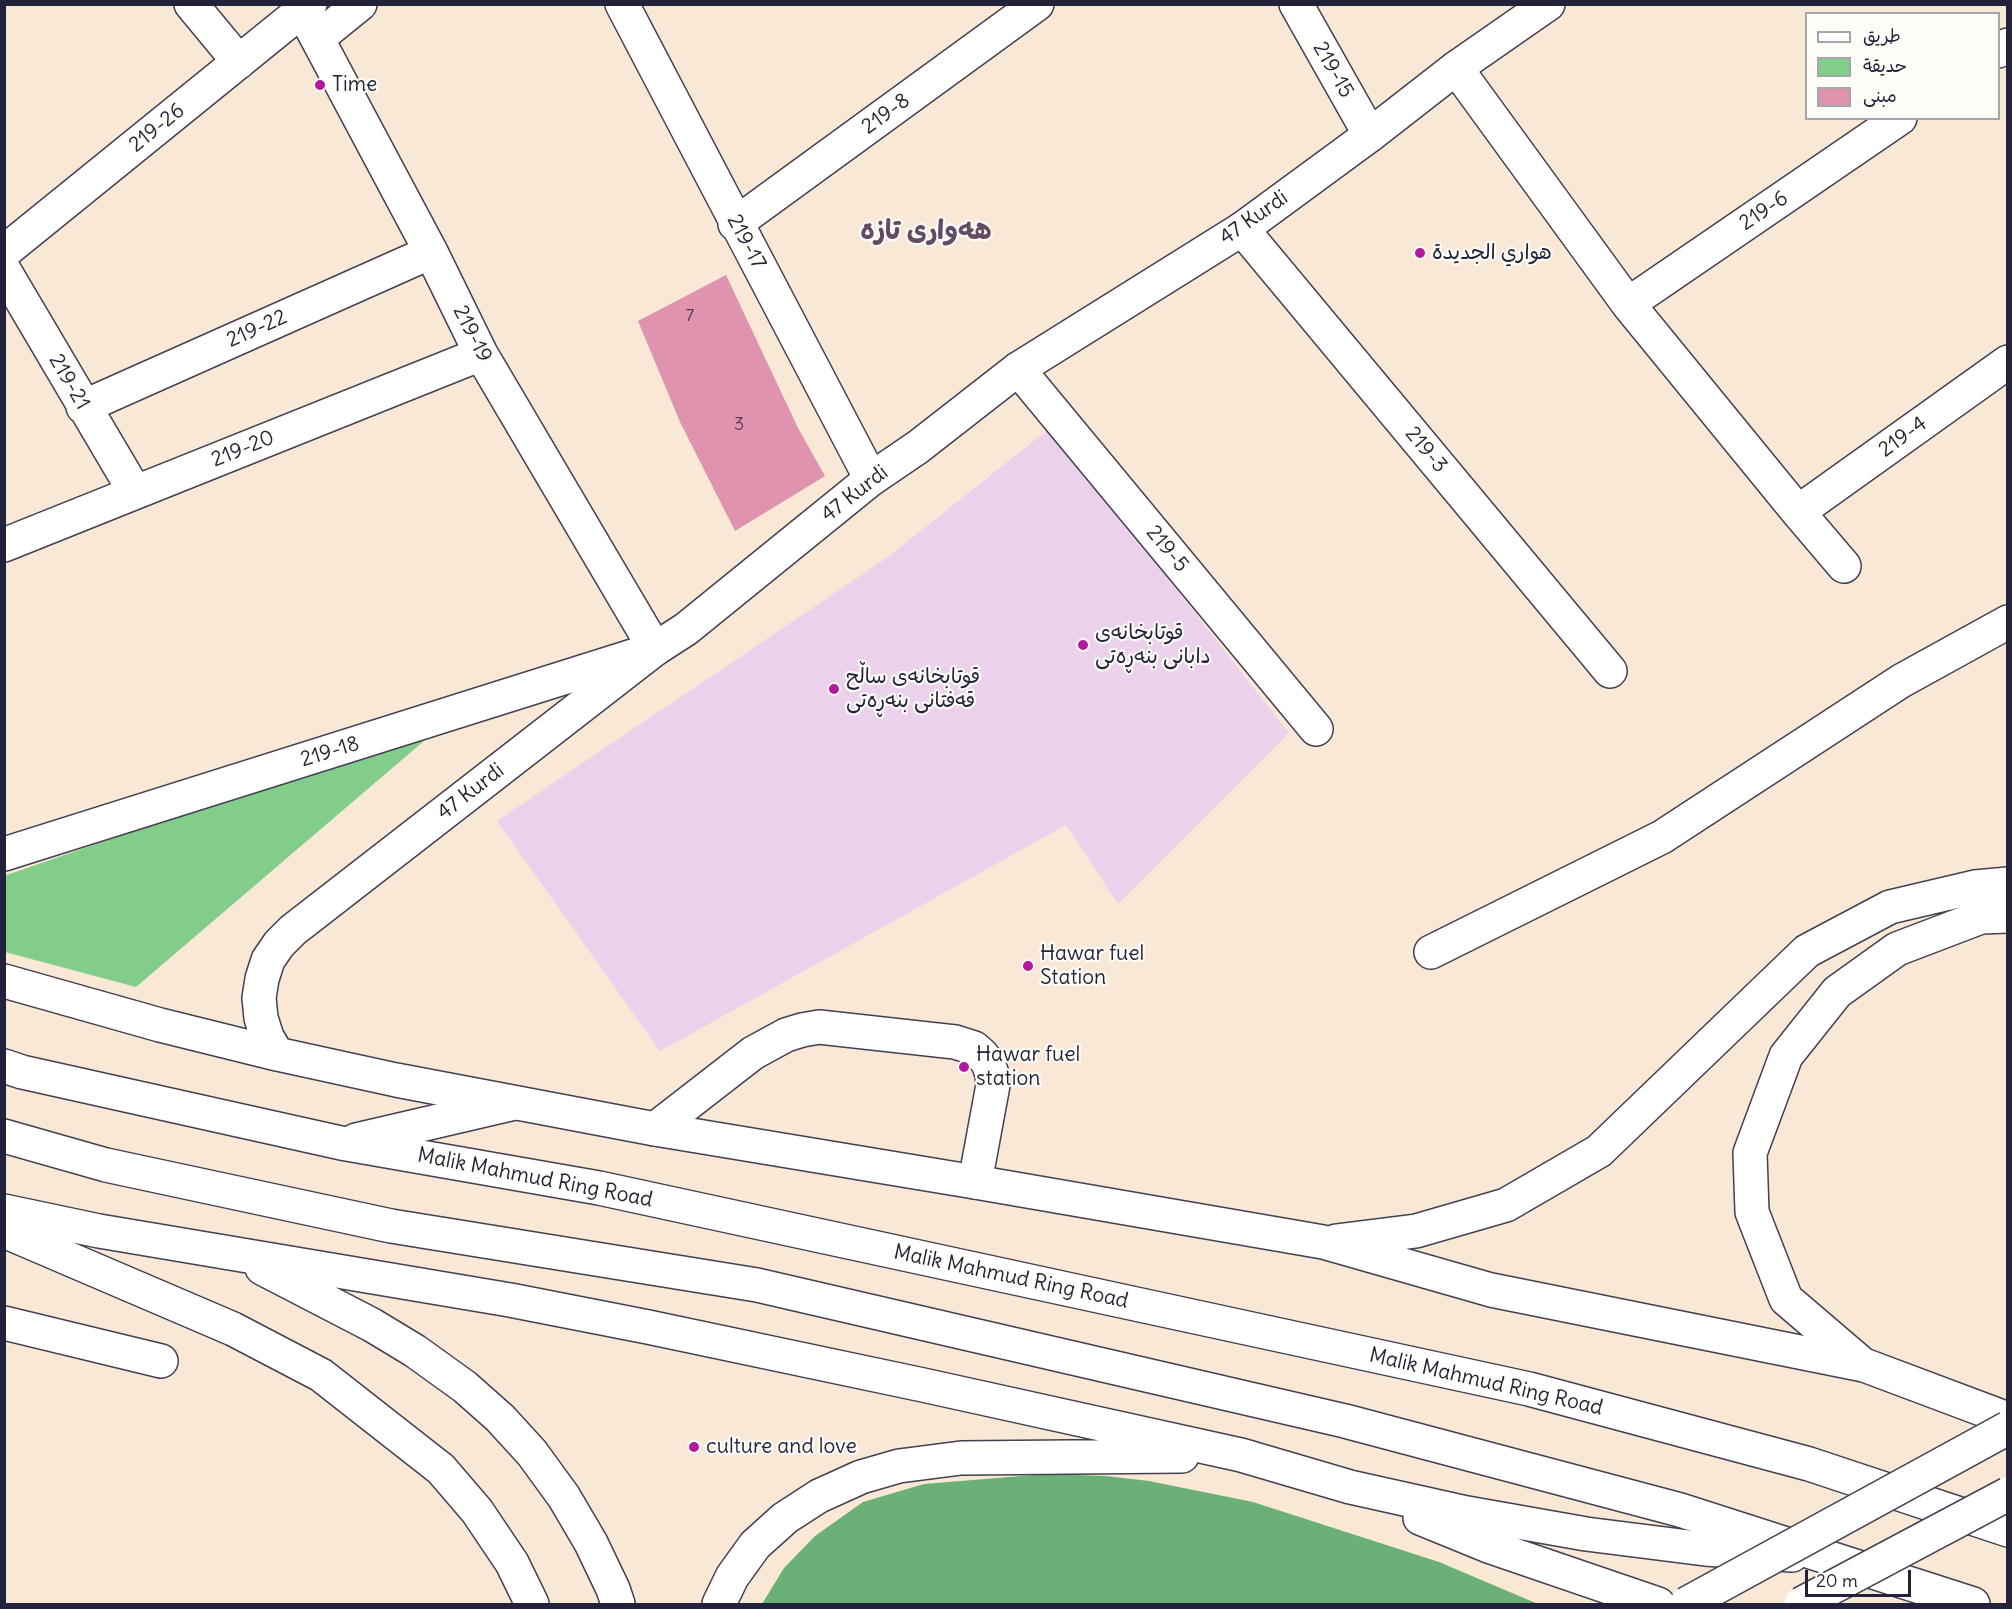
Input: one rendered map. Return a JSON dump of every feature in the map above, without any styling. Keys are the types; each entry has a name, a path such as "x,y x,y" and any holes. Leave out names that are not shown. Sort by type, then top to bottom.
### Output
{"main road":[{"path":"191,4 239,62"},
{"path":"310,18 360,4"},
{"name":"219-8","path":"735,224 1037,4"},
{"name":"219-15","path":"1296,4 1370,135"},
{"name":"47 Kurdi","path":"277,1054 267,1037 261,1018 259,998 268,960 293,930 655,649 686,628 871,479 918,447 1018,369 1242,229 1370,135 1456,68 1548,4"},
{"name":"219-17","path":"626,6 735,224 871,479"},
{"name":"219-26","path":"4,252 239,62 310,18"},
{"name":"219-19","path":"310,18 481,354 655,649"},
{"path":"1456,68 1628,304 1844,566"},
{"name":"219-6","path":"1628,304 1897,120"},
{"name":"219-3","path":"1242,229 1610,671"},
{"name":"219-22","path":"84,407 431,252"},
{"name":"219-21","path":"4,270 135,492"},
{"name":"219-20","path":"4,545 481,354"},
{"name":"219-4","path":"1798,512 2007,362"},
{"name":"219-5","path":"1018,369 1316,729"},
{"path":"1431,952 1662,837 1901,681 2007,622"},
{"name":"219-18","path":"4,854 655,649"},
{"path":"1323,1242 1416,1231 1506,1204 1599,1151 1807,951 1890,907 1975,887 2007,884"},
{"path":"1864,1365 1786,1299 1752,1212 1750,1153 1786,1056 1837,992 1897,950 1981,917 2007,916"},
{"path":"4,981 160,1025 396,1080 655,1129 1323,1242 1491,1290 1864,1365 2007,1419"},
{"path":"655,1129 753,1053 794,1032 819,1028 955,1042 974,1048 988,1064 992,1074 993,1085 975,1182"},
{"name":"Malik Mahmud Ring Road","path":"4,1066 22,1072 341,1143 598,1188 1529,1389 1809,1464 2007,1530"},
{"path":"341,1143 515,1103"},
{"path":"4,1136 106,1165 391,1226 757,1286 1345,1421 1680,1510 1973,1605"},
{"path":"4,1211 99,1231 510,1300 648,1327 1240,1455 1350,1487 1467,1513 1586,1534 1705,1549 1825,1557"},
{"path":"4,1231 234,1329 321,1376 441,1469 477,1511 512,1563 532,1605"},
{"path":"234,1254 372,1324 465,1387 532,1453 564,1497 591,1543 613,1589 618,1605"},
{"path":"4,1323 161,1361"},
{"path":"1686,1605 2007,1428"},
{"path":"719,1605 732,1577 755,1545 785,1518 819,1496 861,1477 899,1466 961,1458 1240,1455"},
{"path":"1350,1487 1491,1547 1658,1605"},
{"path":"1801,1605 2007,1494"}],"shaded area":[{"name":"قوتابخانەی ساڵح قەفتانی بنەڕەتی","path":"1050,428 1289,733 1118,904 1066,825 660,1051 497,821 888,557"}],"green space":[{"path":"445,723 136,987 5,952 4,876"},
{"path":"1046,1474 1106,1476 1149,1481 1253,1502 1439,1562 1538,1604 762,1604 784,1568 815,1536 863,1502 924,1484"}],"building":[{"path":"726,275 798,428 825,476 735,531 680,422 638,321"}],"place":[{"name":"Time","path":"320,85"},
{"name":"هواري الجديدة","path":"1420,253"},
{"name":"قوتابخانەی دابانی بنەڕەتی","path":"1083,645"},
{"name":"قوتابخانەی ساڵح قەفتانی بنەڕەتی","path":"834,689"},
{"name":"Hawar fuel Station","path":"1028,966"},
{"name":"Hawar fuel station","path":"964,1067"},
{"name":"culture and love","path":"694,1447"}],"district":[{"name":"هەواری تازە","path":"926,231"}]}
